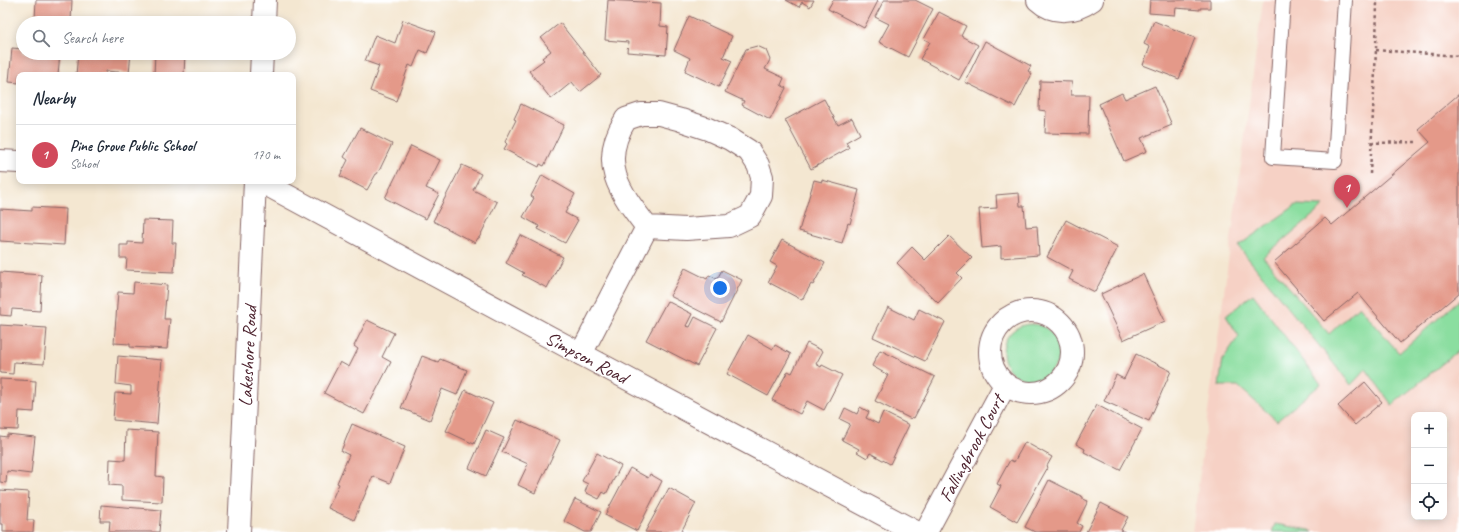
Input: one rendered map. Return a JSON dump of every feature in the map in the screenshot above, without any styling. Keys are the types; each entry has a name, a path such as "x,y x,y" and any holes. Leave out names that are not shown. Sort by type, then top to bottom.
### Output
{"street":[{"path":"264,16 265,0"},
{"path":"1038,0 1050,8 1061,11 1073,10 1084,6 1092,0"},
{"path":"261,72 262,60"},
{"path":"641,114 659,114 708,129 730,139 749,151 758,165 762,177 761,196 750,216 729,226 686,229 647,227 619,187 613,166 613,149 618,132 626,119 641,114"},
{"path":"0,161 16,162"},
{"name":"Lakeshore Road","path":"239,532 255,184"},
{"name":"Simpson Road","path":"266,184 916,532"},
{"path":"581,354 647,227"},
{"name":"Fallingbrook Court","path":"926,532 1006,385"}],"lane":[{"path":"1283,0 1273,157 1335,161 1345,0"}],"path":[{"path":"1370,174 1377,0"},
{"path":"1376,50 1459,56"},
{"path":"1371,143 1418,142"}],"shaded area":[{"path":"1263,0 1459,0 1459,532 1192,532"}],"green space":[{"path":"1296,205 1324,206 1263,257 1329,334 1359,306 1399,353 1459,300 1459,350 1392,405 1366,369 1351,385 1238,246"},
{"path":"1253,294 1321,384 1277,421 1238,386 1219,386 1223,359 1239,336 1226,316"},
{"path":"1031,324 1046,329 1054,337 1059,352 1054,367 1046,375 1031,380 1016,375 1008,367 1003,352 1008,337 1016,329"},
{"path":"1275,524 1310,530 1313,532 1272,532"}],"building":[{"path":"36,0 72,0 71,16 35,16"},
{"path":"608,0 661,3 660,26 668,27 666,55 627,52 628,42 605,40"},
{"path":"786,0 814,0 810,7 802,2 799,7"},
{"path":"833,0 878,1 864,28 828,9"},
{"path":"884,0 915,0 933,9 908,57 879,42 889,24 875,17"},
{"path":"1150,0 1210,0 1210,8 1200,8 1200,10 1176,8 1175,15 1149,13"},
{"path":"939,12 966,26 961,36 978,45 959,80 920,59 930,42 924,39"},
{"path":"689,16 732,36 723,57 732,61 719,87 685,71 690,58 674,50"},
{"path":"403,20 436,32 427,53 420,50 413,67 409,65 396,101 370,91 379,66 365,61 375,35 395,43"},
{"path":"1154,21 1195,38 1179,79 1143,65 1150,47 1144,44"},
{"path":"560,23 601,75 580,92 572,82 551,99 529,71 544,60 542,58 551,51 541,38"},
{"path":"985,41 1031,66 1028,71 1032,74 1015,107 965,82"},
{"path":"757,46 766,50 770,60 765,69 784,78 781,85 786,88 770,120 742,105 744,101 725,92 746,49"},
{"path":"12,48 16,48 16,60 59,60 58,72 16,72 16,83 9,82"},
{"path":"77,60 130,60 129,72 76,72"},
{"path":"155,60 185,60 184,72 154,72"},
{"path":"1040,81 1072,82 1071,95 1089,95 1088,134 1045,133 1046,111 1039,110"},
{"path":"1155,86 1172,125 1141,138 1147,151 1124,161 1099,104 1122,93 1125,99"},
{"path":"1459,94 1459,293 1400,343 1358,293 1324,321 1274,262 1325,218 1332,225 1430,142 1418,129"},
{"path":"824,99 838,125 852,118 860,134 846,142 849,148 811,169 785,120"},
{"path":"521,104 564,125 544,166 540,164 539,167 504,149 507,144 505,142 516,120 514,119"},
{"path":"360,128 392,144 380,169 367,190 340,176 348,160 344,157"},
{"path":"411,146 440,160 426,188 439,194 426,219 385,198"},
{"path":"462,165 481,174 473,190 497,202 475,243 433,221"},
{"path":"542,175 575,194 565,213 578,220 565,243 538,229 539,226 523,217 534,198 531,196"},
{"path":"814,180 822,182 822,180 859,190 850,224 848,223 842,243 799,231"},
{"path":"1019,193 1020,206 1024,206 1026,227 1037,226 1039,255 1001,258 1001,246 982,248 979,209 997,208 996,195"},
{"path":"32,207 66,209 64,245 0,241 0,209 32,211"},
{"path":"143,220 173,221 172,243 176,243 174,272 126,270 127,258 120,258 120,245 128,245 128,242 142,243"},
{"path":"1066,220 1118,247 1095,292 1069,279 1073,271 1047,257"},
{"path":"520,235 563,257 547,288 522,275 524,273 506,263"},
{"path":"949,236 972,258 957,273 962,278 938,303 897,263 912,247 925,260"},
{"path":"782,240 825,263 813,285 811,284 802,300 768,282 777,266 770,262"},
{"path":"685,268 707,279 709,275 717,279 722,270 742,280 721,322 670,296"},
{"path":"0,272 42,275 40,311 12,309 11,316 0,315"},
{"path":"1143,274 1165,321 1123,340 1101,294"},
{"path":"134,282 167,285 164,319 170,319 167,349 130,347 130,344 114,343 118,292 133,293"},
{"path":"667,301 692,314 686,326 690,327 695,317 717,328 697,366 646,340"},
{"path":"888,307 914,320 919,309 945,322 925,361 873,337"},
{"path":"367,320 394,333 382,357 391,362 364,414 324,393 340,362 349,367 358,349 354,346"},
{"path":"0,325 47,328 44,364 14,362 13,374 0,373"},
{"path":"748,335 773,349 775,345 791,354 768,396 727,374"},
{"path":"807,343 823,351 816,364 821,367 822,365 842,375 824,410 807,401 800,414 772,400 788,371 792,373"},
{"path":"880,350 935,377 914,418 912,417 911,419 875,401 888,375 872,366"},
{"path":"1136,354 1171,371 1149,421 1104,401 1116,375 1124,379"},
{"path":"118,356 162,360 157,424 113,420 115,393 131,394 131,386 116,384"},
{"path":"422,356 438,362 440,359 467,370 457,395 442,389 430,420 401,408"},
{"path":"0,379 36,381 34,412 19,411 18,430 0,429"},
{"path":"1365,382 1382,402 1355,425 1338,406"},
{"path":"465,390 493,403 474,444 446,431"},
{"path":"1097,405 1142,429 1120,470 1084,452 1085,449 1076,444"},
{"path":"860,407 869,412 866,418 878,424 883,412 909,425 890,464 870,453 867,458 857,452 859,449 842,440 850,424 840,419 845,408 857,414"},
{"path":"517,420 560,440 535,493 518,485 528,464 502,452"},
{"path":"352,424 405,447 390,483 373,476 354,520 328,508 339,484 337,483 349,455 341,451"},
{"path":"126,430 158,432 156,476 163,477 162,502 122,500 122,486 109,485 110,459 125,460"},
{"path":"486,430 504,438 486,476 469,468"},
{"path":"7,434 35,437 31,474 7,471 6,483 0,482 0,436 7,437"},
{"path":"1025,442 1052,457 1047,466 1048,467 1017,522 990,507 1001,486 997,484 1010,460 1014,462"},
{"path":"597,453 621,466 606,494 603,492 599,499 585,492 588,484 582,481"},
{"path":"630,468 648,478 650,474 662,481 637,531 605,515"},
{"path":"1049,480 1088,501 1077,523 1082,526 1079,532 1035,532 1025,527"},
{"path":"669,488 696,503 681,532 645,532"},
{"path":"0,490 29,492 27,520 34,520 33,532 3,532 3,524 0,524"},
{"path":"575,499 601,512 591,532 585,532 564,521"},
{"path":"1101,503 1128,517 1121,530 1125,532 1086,532"},
{"path":"101,505 161,510 159,532 109,532 110,521 100,521"}],"place":[{"name":"Pine Grove Public School","path":"1347,208"}]}
